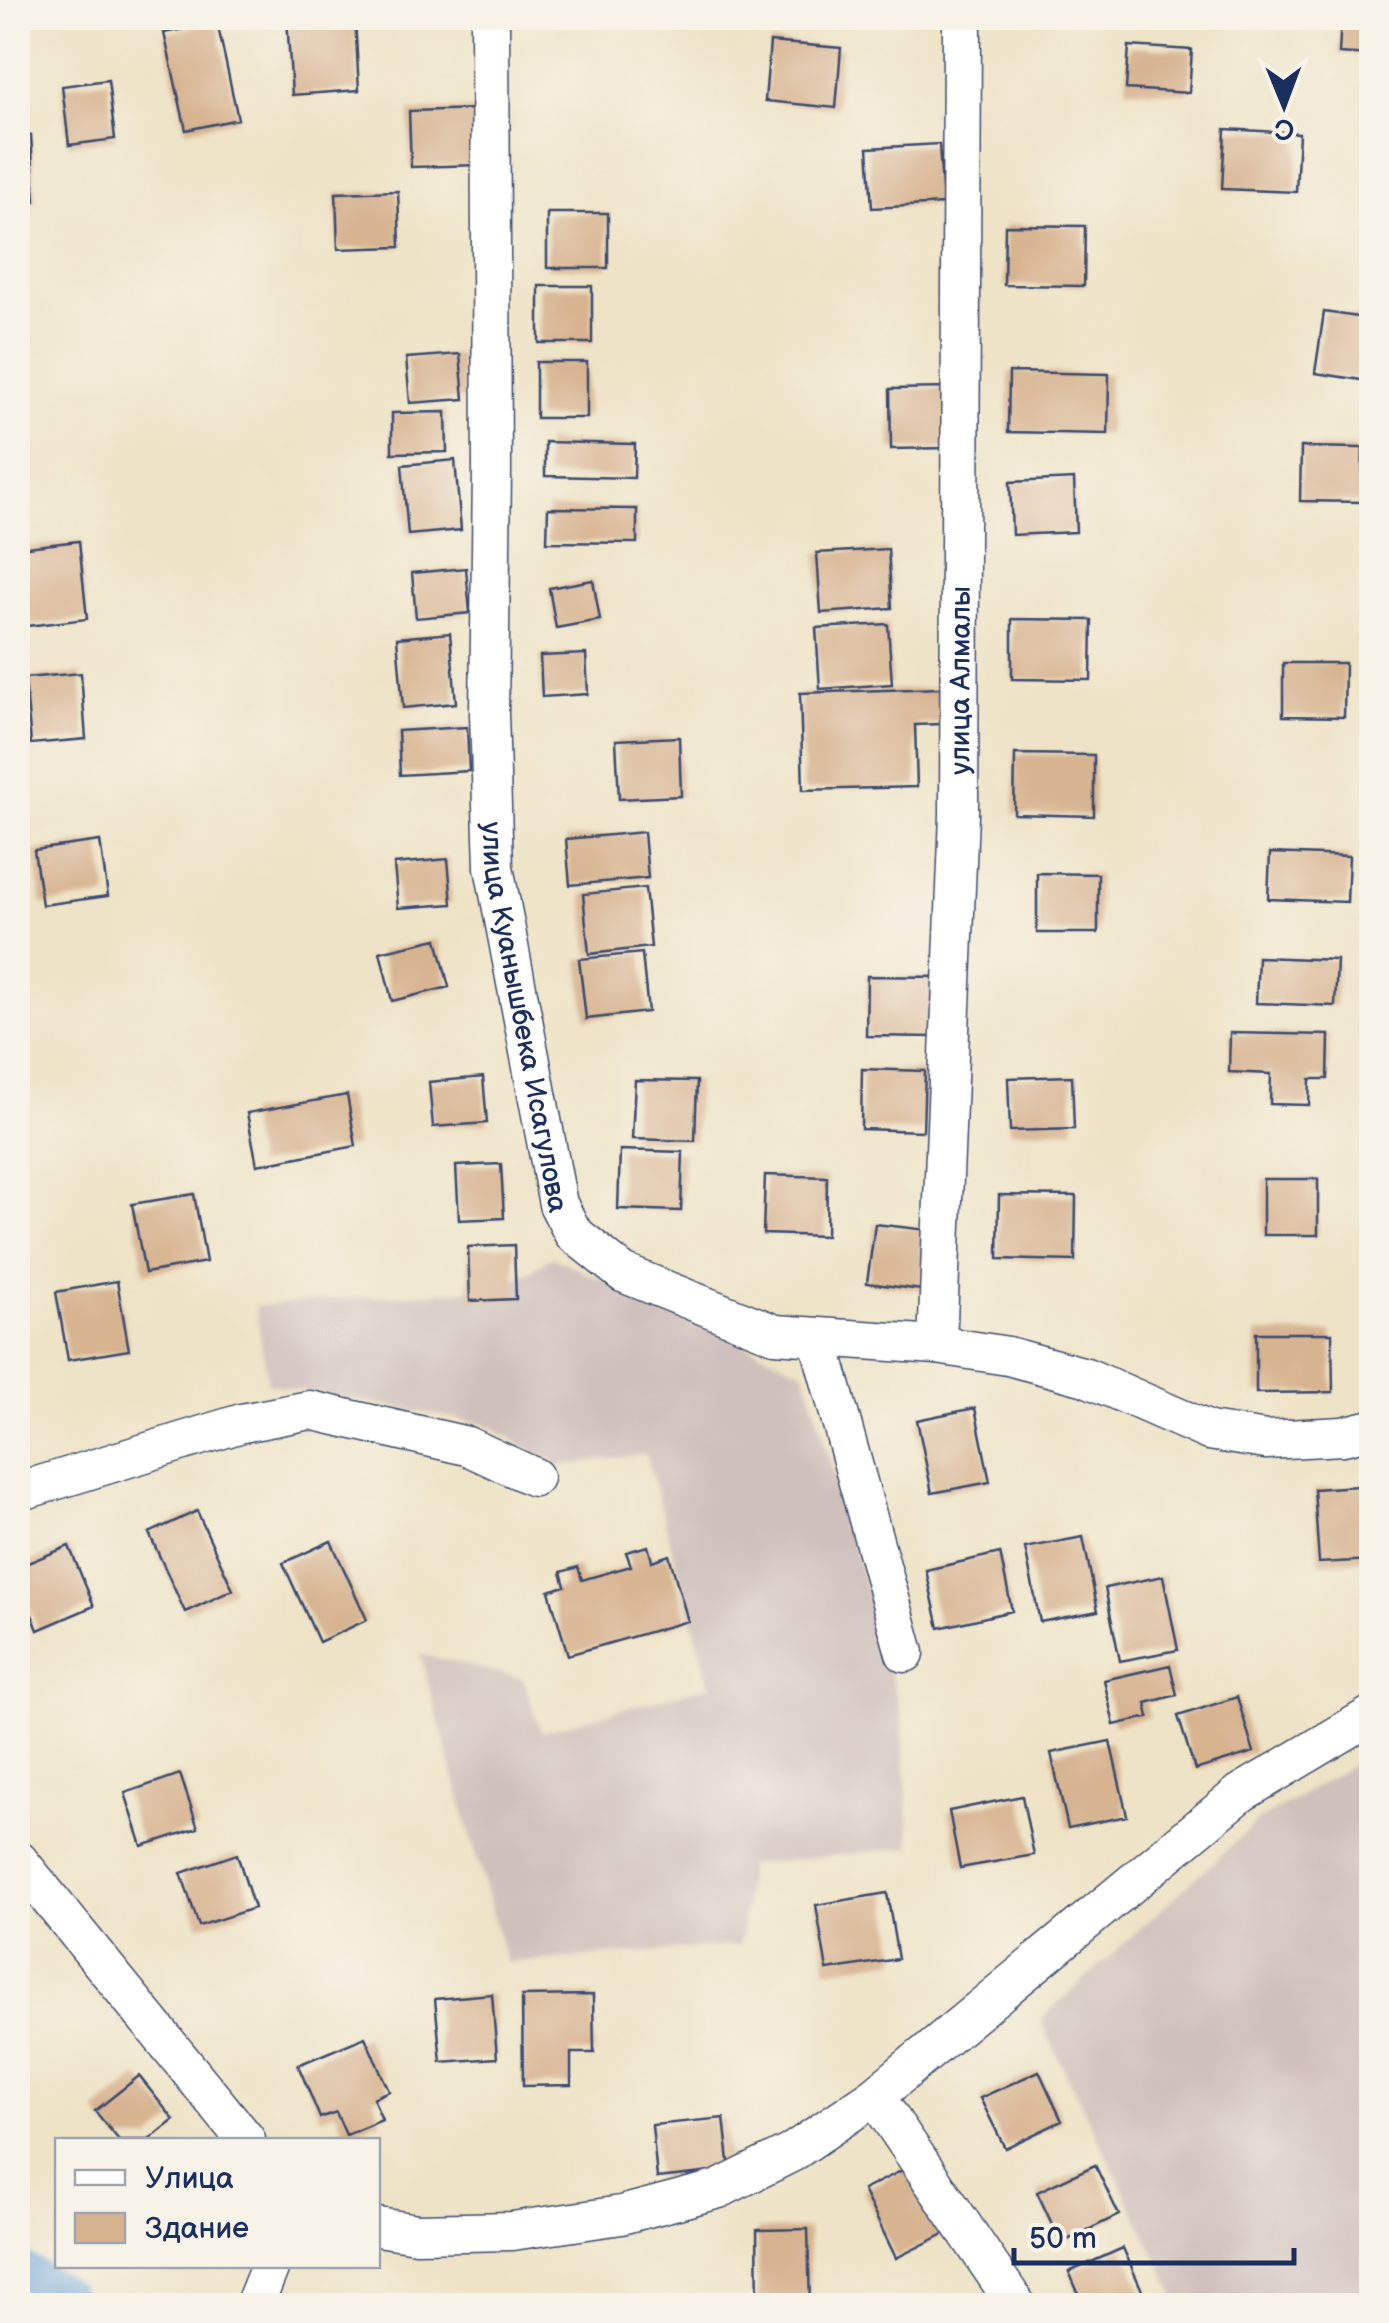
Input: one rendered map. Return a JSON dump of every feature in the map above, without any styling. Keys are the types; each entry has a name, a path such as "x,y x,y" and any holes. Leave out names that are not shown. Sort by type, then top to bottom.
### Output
{"street":[{"name":"улица Куанышбека Исагулова","path":"490,18 489,714 494,867 558,1204 574,1233 623,1273 776,1334 937,1345 1008,1356 1086,1377 1209,1431 1266,1440 1344,1436 1372,1429"},
{"name":"улица Алмалы","path":"937,1345 960,815 962,18"},
{"path":"818,1337 905,1653"},
{"path":"18,1492 242,1423 310,1410 467,1446 534,1477"},
{"path":"380,2226 417,2232 512,2231 637,2210 718,2189 791,2153 875,2096 1241,1793 1372,1714"},
{"path":"18,1860 244,2138"},
{"path":"875,2096 1017,2306"}],"shaded area":[{"path":"552,1257 805,1372 902,1718 911,1847 748,1865 740,1945 506,1963 420,1654 523,1679 541,1732 710,1685 646,1454 558,1466 486,1424 268,1384 255,1306 503,1287"},
{"path":"1371,1754 1371,2305 1180,2305 1040,2020 1259,1820"}],"building":[{"path":"287,18 355,18 359,90 292,95"},
{"path":"1341,18 1372,18 1372,55 1339,53"},
{"path":"217,22 238,119 186,130 164,33"},
{"path":"770,42 841,48 836,108 765,101"},
{"path":"1129,46 1192,50 1189,93 1126,89"},
{"path":"108,80 115,139 69,145 62,86"},
{"path":"478,109 480,165 411,167 409,111"},
{"path":"1225,129 1299,133 1296,192 1222,189"},
{"path":"31,135 35,201 18,202 18,136"},
{"path":"939,144 943,204 872,208 868,148"},
{"path":"398,191 400,247 338,249 336,193"},
{"path":"547,213 608,213 608,268 547,268"},
{"path":"1005,225 1085,226 1084,286 1004,285"},
{"path":"539,286 592,286 592,343 539,343"},
{"path":"1324,312 1372,319 1368,381 1315,373"},
{"path":"460,354 464,399 410,403 406,358"},
{"path":"536,362 587,362 587,418 536,418"},
{"path":"1009,372 1109,374 1108,434 1008,432"},
{"path":"948,388 949,448 891,449 890,389"},
{"path":"446,412 447,452 392,453 392,413"},
{"path":"545,442 635,444 634,478 545,476"},
{"path":"1301,447 1363,448 1362,502 1300,501"},
{"path":"455,460 461,530 408,535 402,465"},
{"path":"1074,479 1076,532 1012,535 1010,482"},
{"path":"548,508 637,509 637,543 547,542"},
{"path":"79,541 87,619 18,627 18,548"},
{"path":"888,549 892,608 821,613 817,553"},
{"path":"466,568 470,613 416,618 412,573"},
{"path":"593,580 600,620 556,628 549,588"},
{"path":"1012,619 1092,620 1091,680 1012,679"},
{"path":"888,624 892,684 820,689 816,628"},
{"path":"450,633 456,703 403,708 397,638"},
{"path":"586,654 588,694 542,697 540,656"},
{"path":"1283,663 1345,663 1344,717 1283,716"},
{"path":"81,673 86,739 31,744 25,678"},
{"path":"940,688 941,724 915,725 917,787 803,790 800,693"},
{"path":"467,727 469,771 400,775 398,731"},
{"path":"679,737 681,796 619,799 616,740"},
{"path":"1015,754 1094,755 1094,816 1014,814"},
{"path":"644,832 648,878 570,885 566,839"},
{"path":"100,841 108,896 42,905 34,850"},
{"path":"1270,853 1349,856 1347,902 1268,899"},
{"path":"448,859 452,904 398,908 394,864"},
{"path":"1037,873 1098,874 1098,933 1037,933"},
{"path":"645,888 651,947 589,954 583,894"},
{"path":"437,939 449,987 392,1001 380,952"},
{"path":"642,953 648,1012 586,1019 579,959"},
{"path":"1258,957 1337,960 1335,1006 1256,1003"},
{"path":"867,976 939,977 938,1037 866,1036"},
{"path":"1230,1033 1329,1035 1328,1079 1310,1079 1309,1105 1270,1104 1271,1074 1229,1072"},
{"path":"862,1069 925,1071 923,1131 861,1129"},
{"path":"1072,1076 1074,1129 1010,1131 1008,1078"},
{"path":"483,1077 487,1123 433,1127 429,1082"},
{"path":"635,1080 697,1081 695,1141 632,1139"},
{"path":"347,1095 356,1146 257,1165 247,1113"},
{"path":"620,1150 683,1152 681,1211 618,1209"},
{"path":"501,1164 504,1218 459,1220 456,1166"},
{"path":"765,1175 827,1177 826,1236 763,1234"},
{"path":"1263,1179 1318,1179 1318,1235 1263,1235"},
{"path":"194,1194 206,1262 145,1273 132,1204"},
{"path":"999,1195 1076,1196 1075,1261 998,1259"},
{"path":"875,1224 937,1231 930,1291 867,1283"},
{"path":"514,1245 516,1299 470,1301 468,1247"},
{"path":"117,1281 129,1350 68,1360 56,1292"},
{"path":"1256,1333 1332,1333 1333,1392 1256,1393"},
{"path":"975,1408 990,1482 932,1493 917,1420"},
{"path":"1372,1485 1372,1560 1319,1563 1314,1489"},
{"path":"197,1511 233,1590 185,1612 149,1533"},
{"path":"1083,1537 1098,1611 1040,1622 1025,1548"},
{"path":"331,1541 367,1620 319,1642 283,1563"},
{"path":"69,1546 94,1606 38,1630 18,1579 18,1567"},
{"path":"648,1546 652,1561 669,1555 688,1621 568,1655 549,1591 565,1586 561,1572 578,1567 582,1580 631,1566 626,1552"},
{"path":"1000,1553 1012,1611 939,1628 926,1570"},
{"path":"1163,1576 1178,1650 1120,1661 1105,1588"},
{"path":"1170,1665 1177,1695 1146,1703 1149,1717 1114,1725 1104,1680"},
{"path":"1237,1697 1254,1752 1195,1770 1178,1716"},
{"path":"1110,1741 1127,1816 1068,1828 1051,1753"},
{"path":"180,1774 198,1828 142,1846 125,1793"},
{"path":"1022,1796 1034,1855 960,1868 949,1811"},
{"path":"237,1854 254,1908 199,1926 181,1873"},
{"path":"887,1893 898,1959 827,1970 816,1905"},
{"path":"492,1994 497,2058 441,2062 435,1999"},
{"path":"593,1995 594,2053 571,2053 571,2085 523,2086 522,1996"},
{"path":"365,2037 389,2091 373,2098 382,2120 346,2135 336,2112 320,2118 298,2065"},
{"path":"1039,2071 1062,2121 1005,2148 980,2098"},
{"path":"139,2076 174,2120 152,2138 117,2138 95,2111"},
{"path":"724,2118 730,2170 657,2178 652,2125"},
{"path":"917,2163 950,2231 896,2258 863,2190"},
{"path":"1095,2165 1119,2215 1061,2243 1037,2192"},
{"path":"808,2229 810,2306 758,2306 757,2230"},
{"path":"1123,2248 1149,2306 1084,2306 1069,2272"}],"waterway":[{"path":"18,2286 52,2306"}]}
